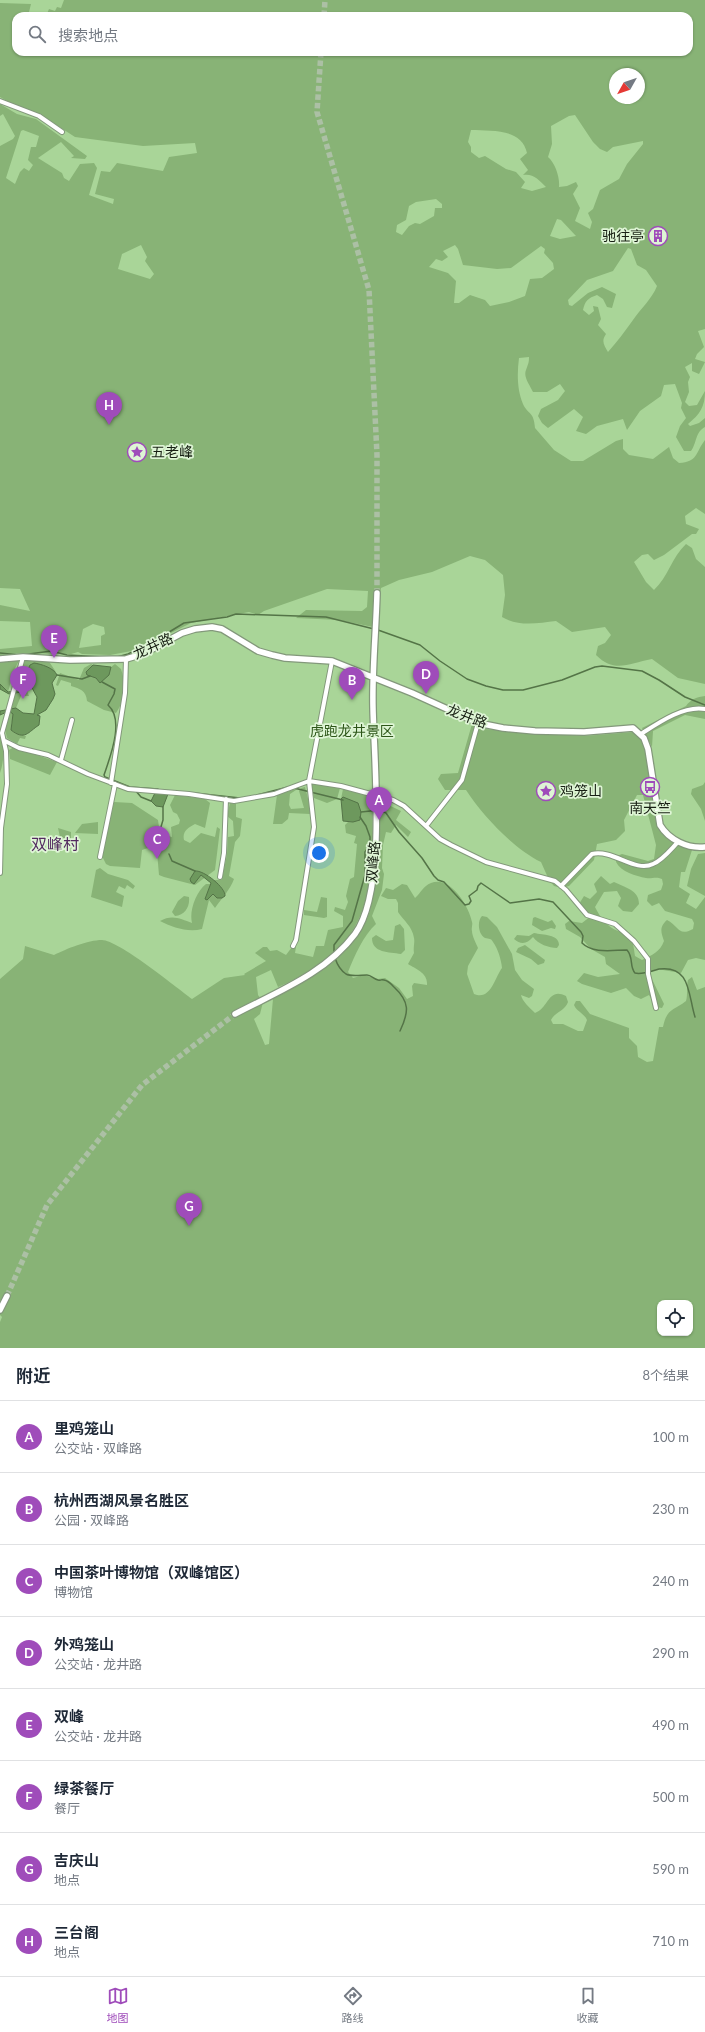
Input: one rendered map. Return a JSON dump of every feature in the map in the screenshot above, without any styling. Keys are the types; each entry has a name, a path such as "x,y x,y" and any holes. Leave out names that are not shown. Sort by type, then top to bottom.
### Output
{"street":[{"path":"0,101 39,116 62,132"},
{"name":"双峰路","path":"235,1014 303,977 335,956 355,934 367,909 370,898 376,841 373,678 377,593"},
{"name":"龙井路","path":"0,659 23,657 70,660 126,659 143,654 182,633 195,628 212,627 222,629 258,650 272,656 332,661 412,693 478,722 503,728 535,731 584,732 633,728 641,734"},
{"path":"0,873 1,828 7,784 5,741 2,733 23,657"},
{"path":"100,857 125,693 126,659"},
{"path":"293,946 296,940 314,827 309,781 332,661"},
{"path":"705,709 686,710 641,734 648,749 660,825 664,832 678,842 705,847"},
{"path":"61,760 72,720"},
{"path":"426,826 462,780 478,722"},
{"path":"5,741 19,748 31,749 61,760 135,790 234,801 250,799 293,788 309,781 342,786 393,800 404,806 445,842 486,862 555,881 587,915 610,921 621,928 647,956 648,971 656,1008"},
{"path":"220,877 224,853 226,799"},
{"path":"561,886 592,854 611,855 635,865 648,866 658,861 678,842"},
{"path":"0,1310 7,1296"}],"green space":[{"name":"虎跑龙井景区","path":"0,0 705,0 705,1348 0,1348"}],"shaded area":[{"path":"64,0 705,0 705,329 698,331 704,347 697,354 695,359 705,362 699,374 692,371 692,363 685,367 690,377 688,382 689,392 685,402 689,406 697,405 705,391 704,402 701,410 688,424 690,426 699,423 705,418 705,427 699,432 691,451 684,451 676,437 680,426 686,418 681,408 682,403 675,384 664,385 661,396 640,411 627,430 623,419 597,426 586,434 576,431 583,417 574,409 548,428 542,423 538,416 541,409 558,400 565,391 560,384 547,392 533,392 525,375 529,357 519,358 518,375 521,399 532,416 535,428 554,450 571,461 583,461 616,441 623,439 623,449 629,455 653,459 669,447 673,458 679,463 693,459 705,440 705,514 696,508 685,516 686,524 699,529 696,534 692,534 664,555 654,560 648,554 642,555 634,562 646,582 654,590 663,579 681,549 686,544 692,548 696,559 705,567 705,684 678,678 652,659 622,666 616,666 603,661 596,655 598,646 605,643 611,635 605,627 572,632 556,621 522,623 502,617 505,595 503,575 485,560 470,556 432,572 399,580 381,588 377,616 373,627 339,620 296,618 306,610 362,611 367,607 368,591 327,589 264,611 258,615 249,612 191,623 137,650 110,655 82,654 78,652 71,654 23,653 0,655 0,649 32,646 30,622 0,621 0,605 30,611 20,589 0,588 0,146 13,139 15,136 3,114 0,116 0,104 17,114 36,119 87,156 85,159 71,158 74,156 61,142 38,158 62,173 64,178 69,181 80,164 94,163 97,168 89,195 113,204 114,199 95,194 101,171 110,172 117,163 163,171 169,157 197,153 195,143 143,146 75,137 41,115 19,108 0,97 0,3 31,4 29,12 12,12 12,56 693,56 693,12 48,12 49,9 55,11 57,7 61,8","holes":["575,115 593,142 600,149 607,152 613,147 643,141 643,144 627,164 619,179 600,190 593,209 588,213 592,222 590,229 575,221 580,208 573,194 578,186 576,182 567,186 559,187 559,179 556,170 548,157 552,144 551,126 569,116","23,130 39,136 36,147 31,147 28,160 33,165 29,171 24,168 20,172 15,184 6,178 21,131","471,130 505,132 519,139 524,145 527,153 520,159 528,170 523,175 533,176 546,187 532,191 521,188 525,182 516,172 506,169 485,156 479,158 471,152 471,147 468,142","436,199 442,204 442,208 435,208 434,216 420,224 415,223 409,226 402,235 396,232 397,225 406,220 409,206 416,202","557,219 561,220 576,236 560,239 550,236","141,245 147,257 145,261 154,274 150,279 118,269 122,254","455,245 458,249 463,265 497,269 511,268 541,246 545,249 544,253 553,263 554,269 542,278 530,279 525,296 509,302 490,306 485,300 470,295 459,303 454,303 456,281 448,273 429,267 436,259 442,261 448,257 443,251","628,248 631,249 637,265 646,270 657,286 655,291 608,352 603,341 606,334 598,325 601,319 598,307 593,306 594,311 589,315 583,310 587,300 597,295 603,299 607,307 612,308 616,294 602,287 588,293 572,306 569,305 568,300 587,280 613,271","93,624 104,627 105,634 101,636 101,645 79,648 83,629"]},
{"path":"20,659 14,670 8,692 0,684 0,662"},
{"path":"24,660 48,660 56,672 27,672 24,677 28,681 15,692"},
{"path":"34,663 53,670 57,675 52,683 55,694 46,710 37,715 40,716 39,725 29,733 20,735 11,730 13,714 9,711 0,715 0,711 16,708 23,713 34,714 37,697 31,686 28,685 21,692 9,694 0,689 0,684 8,692 21,690 28,681 24,678 30,665"},
{"path":"91,664 93,665 86,672 96,678 109,675 111,667 115,664 121,669 124,680 124,691 121,703 116,713 104,710 87,701 84,692 71,686 71,683 61,680 58,686 56,685 60,673 79,680 84,668"},
{"path":"93,665 111,667 109,675 100,683 96,678 87,675 86,672"},
{"path":"28,685 33,689 27,691 29,696 21,696 16,708 12,710 14,717 11,724 15,733 26,736 25,739 20,738 17,744 7,738 5,729 15,692 16,693"},
{"path":"705,696 705,719 685,715 653,731 652,747 642,728 686,706 694,699"},
{"path":"472,724 484,729 585,736 634,732 643,742 663,831 682,846 692,850 685,872 681,872 679,887 690,894 686,903 696,909 705,897 705,960 696,958 688,960 681,973 657,969 649,973 664,1004 662,1008 656,1007 649,995 641,999 634,996 626,988 611,993 577,981 584,973 598,977 620,974 606,964 605,957 591,949 580,937 566,929 565,924 569,921 582,923 591,916 579,904 584,896 590,899 597,892 594,884 601,876 610,884 614,882 631,890 637,896 639,904 632,912 623,911 618,906 621,898 617,891 604,892 595,907 610,927 630,935 633,942 635,956 642,960 655,953 660,948 664,941 662,927 667,920 681,931 684,932 693,929 694,923 692,919 665,911 659,903 652,906 647,901 648,895 661,890 663,884 662,879 633,875 621,868 616,862 617,856 622,854 648,861 654,859 656,845 643,795 637,795 624,820 625,831 616,840 597,844 594,860 569,886 562,888 554,886 549,880 541,862 530,856 509,840 490,821 466,790 445,790 438,779 441,774 458,773"},
{"path":"0,731 3,762 0,773"},
{"path":"14,747 57,762 50,775 10,759 9,750"},
{"path":"705,782 705,821 701,809 691,794 692,789 703,785"},
{"path":"311,783 340,788 337,799 327,803 314,798"},
{"path":"305,787 311,810 310,814 289,813 288,819 282,824 273,824 277,795 299,788 290,794 289,805 291,809 304,808 299,791 301,788"},
{"path":"343,789 372,797 371,873 367,896 359,918 348,938 331,956 308,972 278,987 271,970 256,977 258,995 263,1002 260,1014 254,1019 265,1045 269,1044 273,999 303,983 330,964 354,941 363,927 370,911 377,842 378,800 401,811 396,820 411,832 408,837 396,825 391,833 386,832 383,845 382,868 384,874 382,890 372,916 376,924 363,940 348,972 353,978 364,975 378,979 385,978 399,988 407,999 413,996 412,986 414,983 427,985 424,974 408,964 414,953 414,938 410,927 398,912 398,903 396,899 388,899 381,896 386,888 393,890 402,884 407,885 415,898 426,886 431,883 438,882 445,883 458,894 470,915 473,935 478,948 468,966 467,974 474,994 485,994 492,987 502,968 499,954 495,945 491,939 485,938 481,934 479,921 482,916 487,917 497,927 512,954 515,970 522,980 534,989 532,996 529,998 521,995 535,1013 543,1007 552,996 560,994 566,996 568,1002 567,1005 551,1020 553,1024 563,1024 578,1031 583,1031 587,1020 574,1005 576,1001 580,1001 590,1014 629,1028 629,1038 637,1046 638,1057 647,1062 653,1061 659,1027 663,1027 666,1016 686,1001 688,980 692,977 697,990 705,987 705,1348 0,1348 0,1322 2,1317 0,1315 0,979 23,959 25,946 54,955 84,943 102,940 110,942 121,948 161,975 192,999 224,978 245,975 244,974 266,961 255,953 263,947 267,947 270,951 277,950 286,955 292,947 296,947 295,953 313,957 316,946 324,946 328,930 343,927 343,916 334,911 335,907 345,910 348,902 346,896 350,879 354,877 357,844 354,843 356,836 346,833 345,825 348,822 353,822 343,797 341,799"},
{"path":"155,793 168,794 163,807 156,806 151,801"},
{"path":"175,795 205,799 210,803 205,828 195,824 186,830 184,840 190,843 201,833 215,837 217,827 220,829 215,870 195,885 164,877 159,875 157,852 151,847 142,850 140,868 110,866 106,864 102,856 114,802 132,803 158,820 159,827 163,828 168,836 172,837 171,827 179,824 180,820 177,814 173,812 170,805"},
{"path":"343,797 358,803 361,812 360,820 353,822 343,821 341,799"},
{"path":"230,803 236,804 236,817 242,819 240,836 235,842 229,876 234,879 226,894 215,908 209,900 202,929 186,930 160,921 172,918 192,923 192,907 202,887 206,884 212,884 213,880 222,880 227,854 228,837 234,836 233,821 227,816"},
{"path":"98,822 98,834 75,833 82,824"},
{"path":"58,828 71,832 71,840 64,840 60,837"},
{"path":"705,853 705,896 687,886 691,869 698,854"},
{"path":"100,868 108,874 128,880 135,886 133,889 127,885 125,889 119,886 116,892 124,896 122,907 91,897 96,870"},
{"path":"195,871 204,873 214,880 222,889 225,896 222,898 217,898 213,894 207,900 205,899 211,883 201,875 194,884 191,882 190,879"},
{"path":"184,896 189,897 188,907 182,914 175,916 172,912 178,901"},
{"path":"321,897 327,898 327,917 324,918 304,915 304,910 317,912"},
{"path":"535,917 548,922 552,920 556,926 555,929 551,928 542,931 532,925 533,918"},
{"path":"400,924 404,929 405,950 401,954 382,951 375,947 372,938 376,935 386,941 393,940 395,926"},
{"path":"534,933 553,937 558,941 559,945 557,948 547,946 541,944 533,937 524,943 514,939 517,935 529,936"},
{"path":"525,945 545,960 544,963 538,965 531,959 516,952 518,948"}],"waterway":[{"path":"117,657 128,654 151,643 184,623 227,617 236,614 326,617 374,629"},
{"path":"378,630 420,645 440,661 467,679 503,690 523,690 562,680 595,667 602,666 642,671 685,697 705,705"},
{"path":"22,655 51,651 67,655 104,657"},
{"path":"0,653 19,655"},
{"path":"57,675 82,679 90,676"},
{"path":"102,682 115,689 108,705 113,712 115,720 115,739 104,775 105,777 130,787 158,789"},
{"path":"257,795 288,787"},
{"path":"294,788 343,800"},
{"path":"135,790 141,797 151,801"},
{"path":"194,793 240,798"},
{"path":"158,837 163,820 163,807"},
{"path":"361,812 380,810 386,813 399,832 422,858 434,876 438,880 444,882 465,905 469,904 471,901 469,896 477,890 481,883 510,903 539,899 553,902 581,932 583,936 582,943 592,949 603,951 627,950 635,973 644,973 659,969 669,969 677,972 683,977 686,983 695,1017"},
{"path":"334,953 334,945 352,921 365,875 365,852 370,845 370,837 366,826 360,817"},
{"path":"169,854 172,861 195,871"},
{"path":"335,958 339,967 346,974 353,976 368,975 378,980 386,980 399,992 403,998 406,1008 405,1018 400,1031"}],"tunnel":[{"path":"324,12 325,0"},
{"path":"321,56 317,112 369,290 377,455 377,593"},
{"path":"7,1296 47,1205 142,1085 235,1014"}],"place":[{"name":"驰往亭","path":"658,236"},
{"name":"三台阁","path":"109,425"},
{"name":"五老峰","path":"137,452"},
{"name":"双峰","path":"54,658"},
{"name":"外鸡笼山","path":"426,694"},
{"name":"绿茶餐厅","path":"23,699"},
{"name":"杭州西湖风景名胜区","path":"352,700"},
{"name":"南天竺","path":"650,787"},
{"name":"鸡笼山","path":"546,791"},
{"name":"里鸡笼山","path":"379,820"},
{"name":"中国茶叶博物馆（双峰馆区）","path":"157,859"},
{"name":"吉庆山","path":"189,1226"}],"district":[{"name":"双峰村","path":"55,844"}]}
